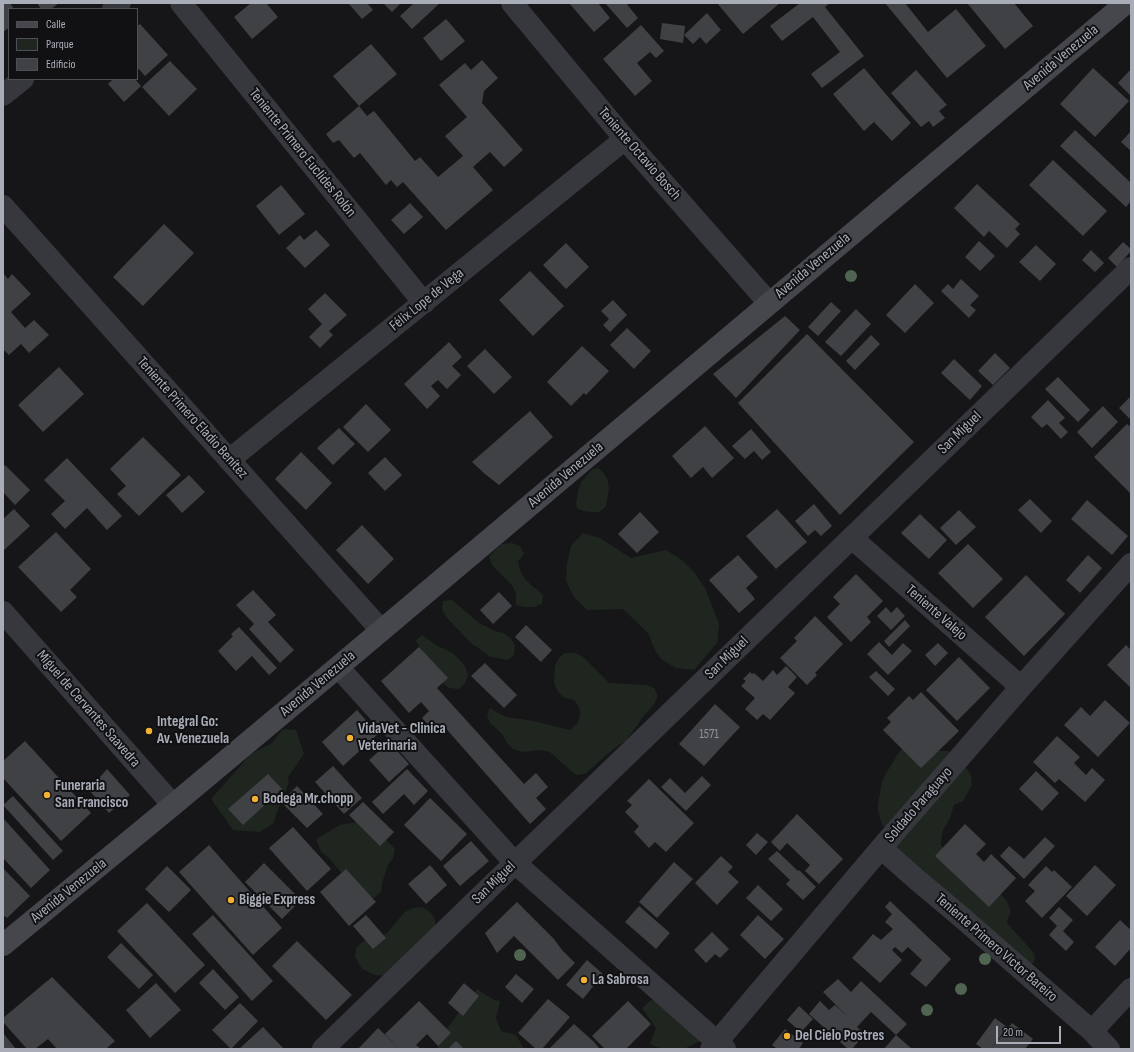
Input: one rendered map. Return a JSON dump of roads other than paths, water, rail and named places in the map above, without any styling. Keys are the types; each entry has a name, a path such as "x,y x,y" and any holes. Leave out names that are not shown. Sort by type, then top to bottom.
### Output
{"main road":[{"name":"Avenida Venezuela","path":"3,945 338,667 1126,3"}],"street":[{"name":"Teniente Primero Euclides Rolón","path":"181,3 424,303"},
{"name":"Teniente Octavio Bosch","path":"512,3 625,139 769,303"},
{"path":"3,95 22,80"},
{"name":"Félix Lope de Vega","path":"229,460 625,139"},
{"name":"Teniente Primero Eladio Benítez","path":"3,206 381,630"},
{"name":"San Miguel","path":"323,1049 1131,268"},
{"name":"Teniente Valejo","path":"852,538 1021,687"},
{"name":"Soldado Paraguayo","path":"718,1047 881,848 1021,687 1131,564"},
{"name":"Miguel de Cervantes Saavedra","path":"3,612 173,805"},
{"path":"338,667 515,863 718,1047"},
{"name":"Teniente Primero Victor Bareiro","path":"881,848 1092,1031 1109,1049"},
{"path":"1092,1031 1131,989"}],"place":[{"name":"Integral Go: Av. Venezuela","path":"149,731"},
{"name":"VidaVet - Clinica Veterinaria","path":"350,738"},
{"name":"Funeraria San Francisco","path":"47,795"},
{"name":"Bodega Mr.chopp","path":"255,799"},
{"name":"Biggie Express","path":"231,900"},
{"name":"La Sabrosa","path":"584,980"},
{"name":"Del Cielo Postres","path":"787,1036"}]}
